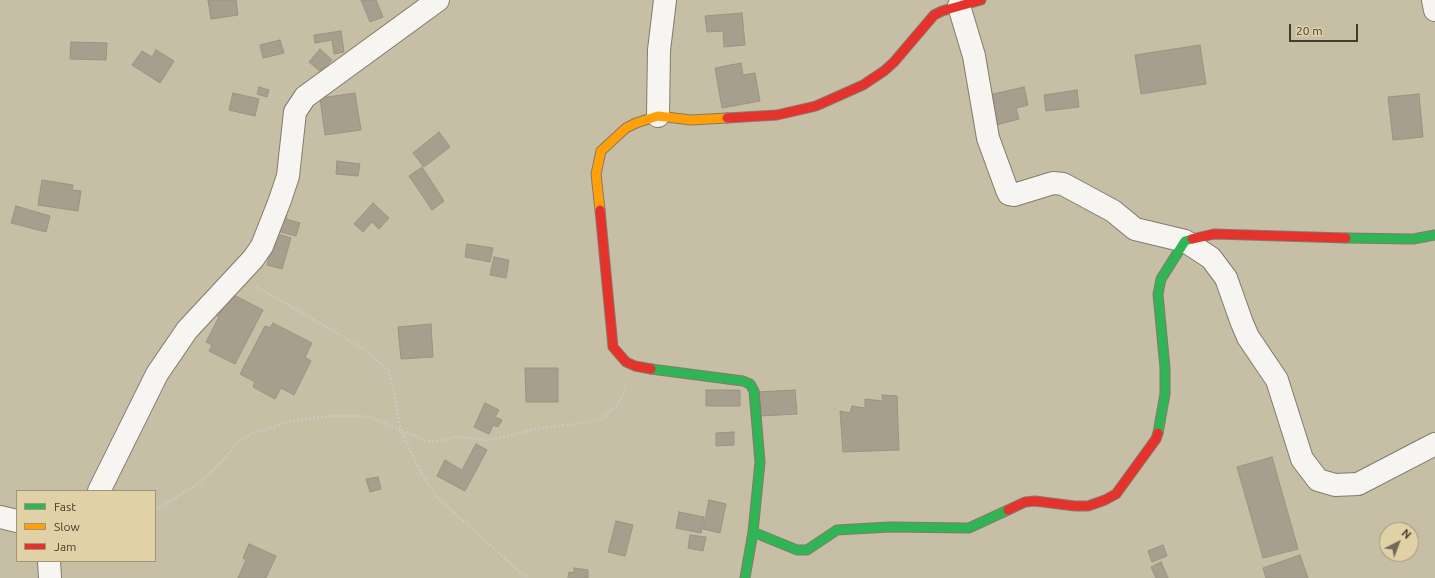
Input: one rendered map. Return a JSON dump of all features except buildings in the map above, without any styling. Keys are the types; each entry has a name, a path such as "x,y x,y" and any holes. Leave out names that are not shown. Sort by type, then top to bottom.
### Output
{"street":[{"path":"99,490 157,374 187,330 253,260 262,246 288,176 295,112 305,97 438,0"},
{"path":"658,116 659,50 665,0"},
{"path":"745,578 753,532 760,462 754,391 750,384 743,381 646,368 626,362 618,354 613,342 596,174 601,151 617,135 636,123 658,116 691,120 777,115 816,106 863,85 872,79 894,62 934,16 942,11 981,0"},
{"path":"1433,0 1435,10"},
{"path":"959,6 974,56 988,138 1006,190 1009,194 1014,195 1053,183 1063,184 1113,211 1135,229 1185,241 1212,258 1226,278 1248,337 1277,380 1302,459 1318,480 1335,485 1358,484 1435,444"},
{"path":"753,532 797,550 807,550 838,530 890,527 969,528 1025,502 1035,501 1075,506 1088,506 1105,500 1116,494 1156,438 1160,427 1165,388 1165,368 1158,294 1161,279 1185,241 1214,234 1376,239 1413,238 1435,235"},
{"path":"0,517 16,521"},
{"path":"49,562 50,578"}],"path":[{"path":"237,276 364,349 389,371 394,387 401,431 430,488 438,498 518,571 529,578"},
{"path":"156,509 198,484 219,465 238,442 251,434 291,421 341,415 370,417 426,442 431,442 457,437 484,440 494,439 537,429 591,422 602,419 616,406 625,394 626,362"}],"traffic: fast":[{"path":"1346,238 1413,239 1435,235"},
{"path":"1158,433 1165,394 1165,368 1158,294 1161,279 1185,241 1192,239"},
{"path":"651,369 743,381 750,384 754,391 760,462 753,532 745,578"},
{"path":"753,532 797,550 807,550 837,530 890,527 969,528 1008,510"}],"traffic: slow":[{"path":"600,210 596,174 601,151 626,128 658,116 691,120 727,118"}],"traffic: jam":[{"path":"727,118 777,115 816,106 863,85 884,71 894,62 934,15 942,11 981,0"},
{"path":"600,210 613,347 626,362 635,366 651,369"},
{"path":"1192,239 1214,234 1346,238"},
{"path":"1008,510 1025,502 1035,501 1075,506 1088,506 1105,500 1116,494 1156,439 1158,433"}]}
